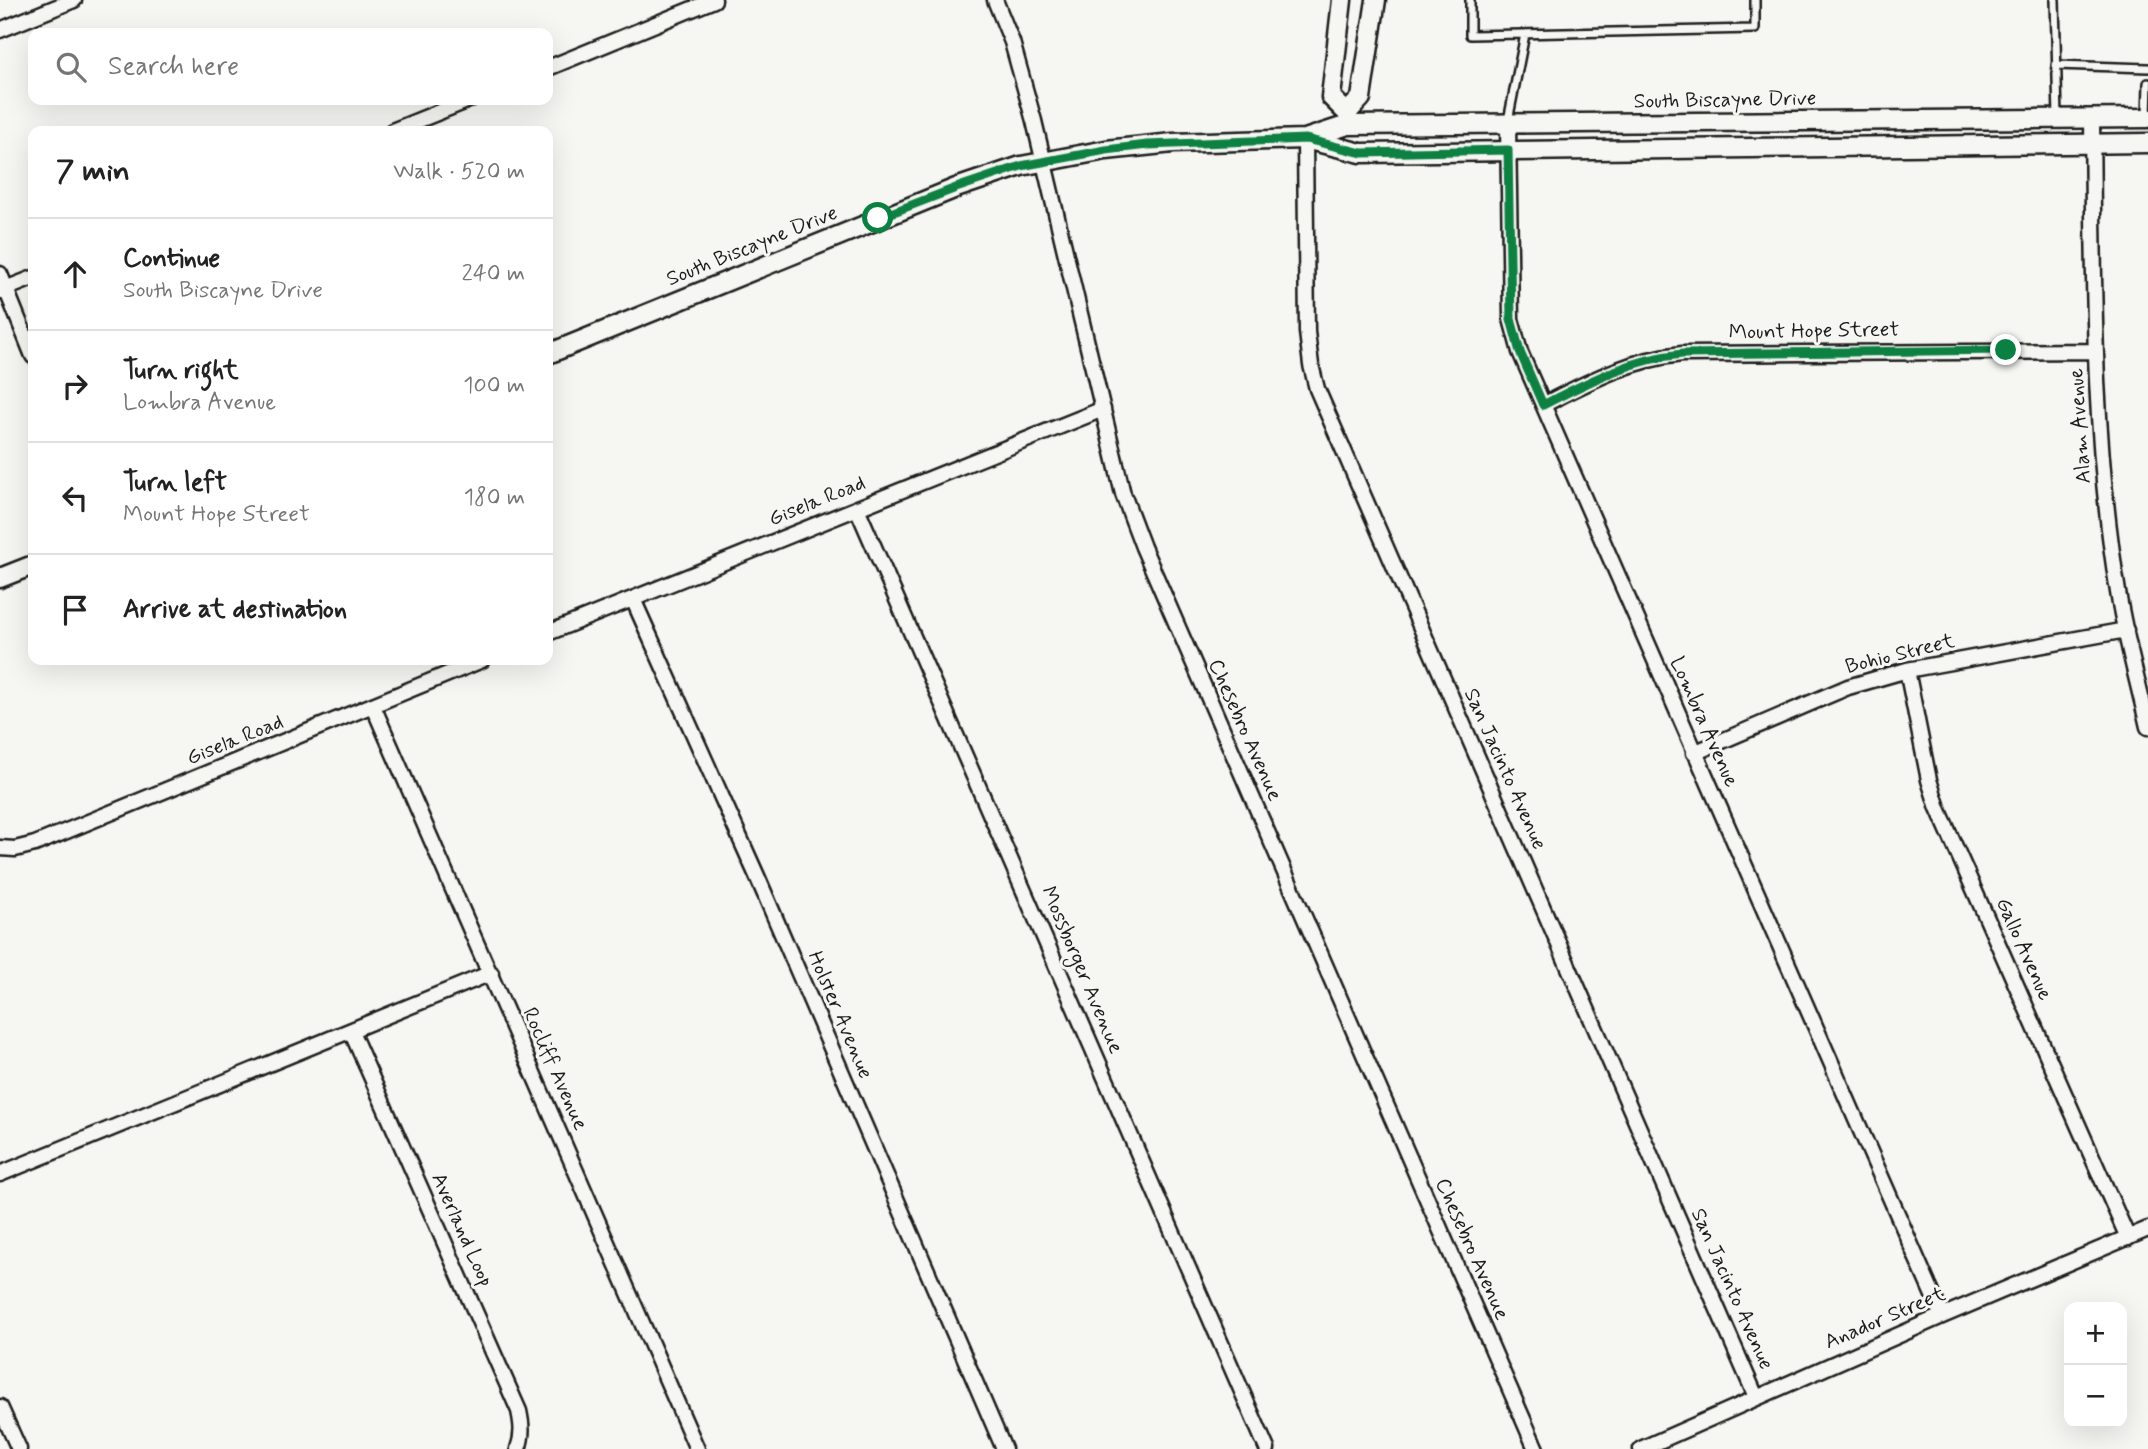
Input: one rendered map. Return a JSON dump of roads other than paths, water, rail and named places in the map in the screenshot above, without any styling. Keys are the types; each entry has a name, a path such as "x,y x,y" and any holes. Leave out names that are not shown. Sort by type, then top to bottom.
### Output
{"street":[{"path":"0,30 74,0"},
{"path":"553,66 714,0"},
{"name":"Chesebro Avenue","path":"995,0 1012,42 1043,161 1123,494 1143,547 1536,1449"},
{"path":"1342,0 1331,97 1347,119"},
{"path":"1347,149 1347,119 1361,98 1376,0"},
{"path":"404,126 457,105"},
{"name":"South Biscayne Drive","path":"1306,139 1347,119 1508,125 2147,118"},
{"name":"Alam Avenue","path":"2092,119 2095,351 2103,474 2118,591 2148,727"},
{"name":"Lombra Avenue","path":"1508,125 1511,319 1520,352 1942,1316"},
{"name":"South Biscayne Drive","path":"553,352 924,200 999,173 1043,161 1106,150 1173,142 1306,139 1362,153 2148,143"},
{"name":"San Jacinto Avenue","path":"1306,139 1307,332 1317,389 1756,1397"},
{"path":"0,274 3,290 28,345"},
{"path":"3,290 28,280"},
{"name":"Mount Hope Street","path":"1543,405 1630,364 1657,356 2095,351"},
{"name":"Gisela Road","path":"553,631 1102,409"},
{"name":"Mossborger Avenue","path":"857,508 1267,1449"},
{"path":"0,578 28,567"},
{"name":"Holster Avenue","path":"633,599 757,876 1004,1449"},
{"name":"Bohio Street","path":"1694,753 1848,687 1907,670 2126,630"},
{"name":"Gisela Road","path":"0,848 15,849 34,844 470,665"},
{"name":"Gallo Avenue","path":"1907,670 1929,780 1938,808 2128,1238"},
{"name":"Rocliff Avenue","path":"373,706 697,1449"},
{"path":"0,1174 491,973"},
{"name":"Averland Loop","path":"351,1031 519,1411 523,1425 519,1449"},
{"name":"Anador Street","path":"1641,1449 1942,1316 2148,1229"},
{"path":"0,1407 19,1449"}],"lane":[{"path":"1470,0 1470,35 1755,29 1755,0"},
{"path":"2055,0 2058,119"},
{"path":"1508,125 1525,34"},
{"path":"2056,65 2148,68"},
{"path":"2147,118 2148,83"}]}
